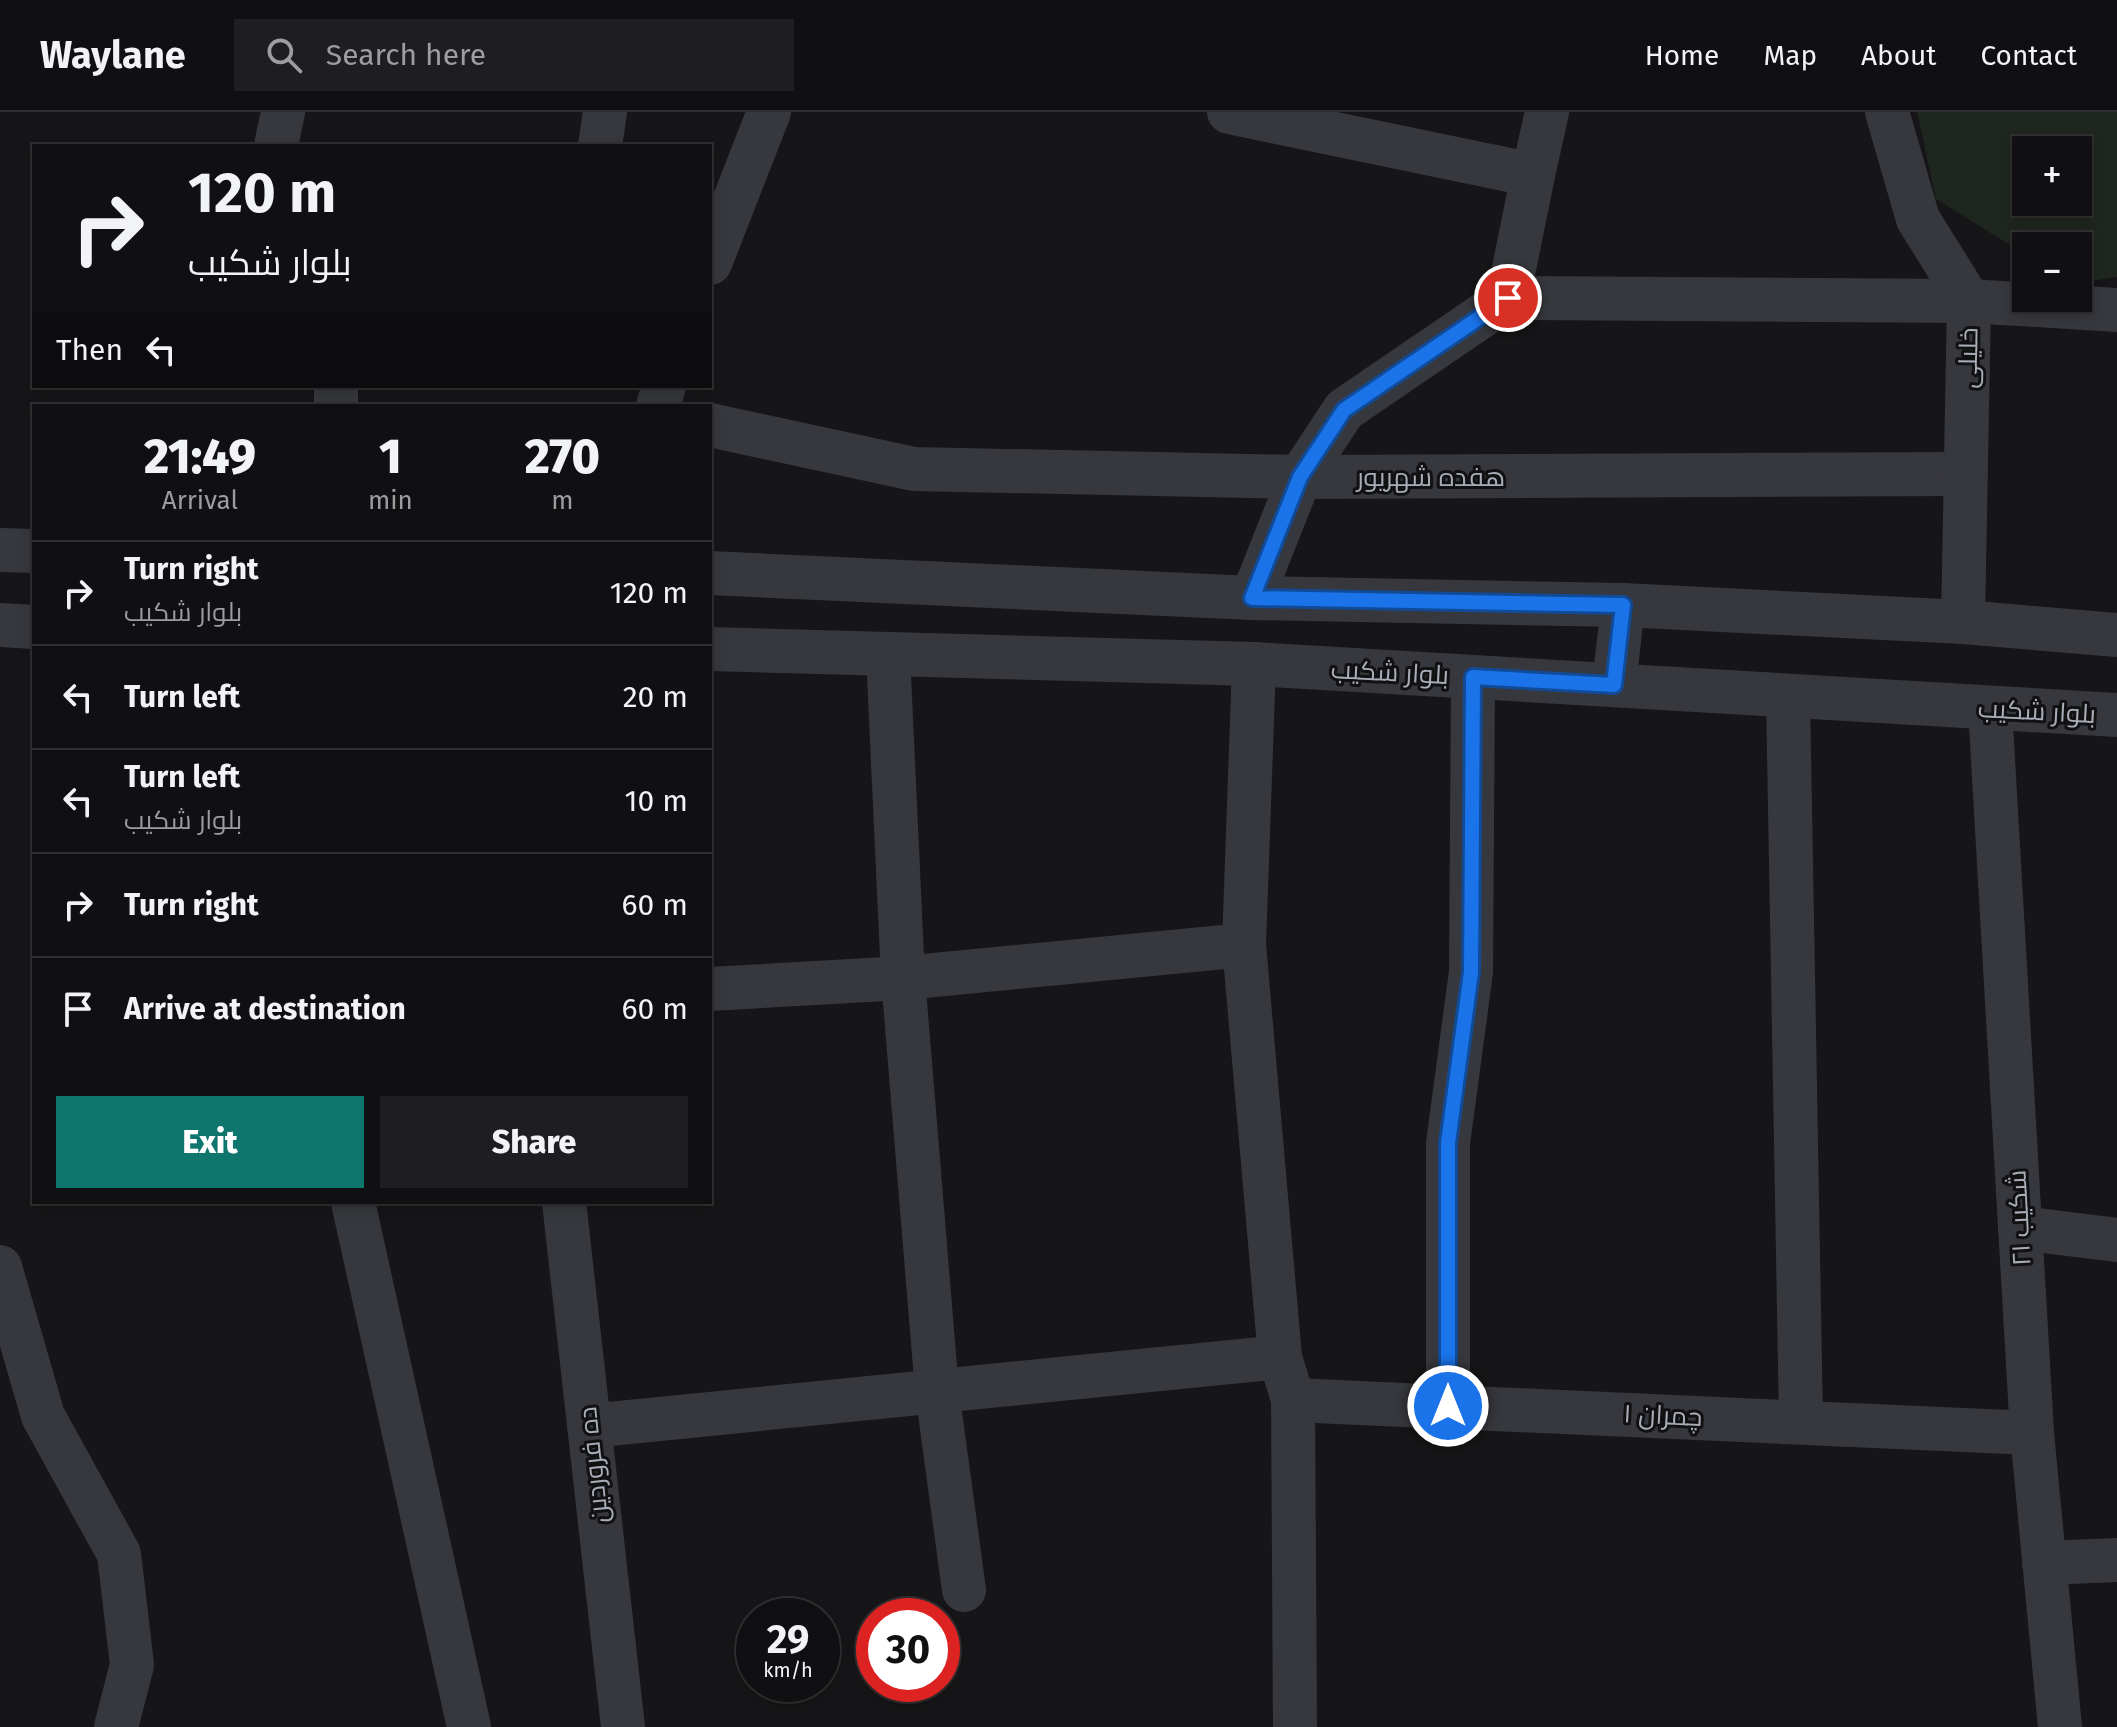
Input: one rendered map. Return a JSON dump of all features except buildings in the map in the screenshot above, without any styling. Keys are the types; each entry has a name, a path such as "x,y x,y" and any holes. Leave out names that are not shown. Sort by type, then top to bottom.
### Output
{"street":[{"path":"276,144 283,112"},
{"path":"600,144 605,112"},
{"path":"712,258 769,112"},
{"path":"1229,112 1533,175"},
{"path":"1508,298 1547,112"},
{"name":"خلیلی","path":"1887,112 1918,219 1969,301 1963,622"},
{"path":"1252,598 1300,477 1344,410 1508,298 1969,301 2117,310"},
{"name":"هفده شهریور","path":"712,425 914,469 1300,477 1965,474"},
{"path":"0,550 32,551"},
{"path":"712,573 1252,598 1623,605 1963,622 2117,635"},
{"path":"1614,685 1623,605"},
{"path":"0,625 32,627"},
{"name":"بلوار شکیب","path":"712,649 1254,664 2117,715"},
{"path":"888,654 903,978 937,1391 964,1590"},
{"path":"1254,664 1244,945 1280,1357 1293,1400 1295,1727"},
{"path":"1448,1406 1448,1143 1471,972 1473,677"},
{"path":"1788,696 1801,1422"},
{"name":"شکیب ۲۱","path":"1990,708 2032,1433 2060,1727"},
{"path":"712,989 903,978 1244,945"},
{"path":"353,1204 469,1727"},
{"name":"ده فروردین","path":"564,1204 623,1727"},
{"path":"2020,1228 2117,1240"},
{"path":"0,1267 43,1416 119,1554 132,1665 116,1727"},
{"path":"589,1426 1280,1357"},
{"name":"چمران ۱","path":"1293,1400 2032,1433"},
{"path":"2044,1563 2117,1560"}],"shaded area":[{"path":"1917,112 2117,112 2117,277 2092,281 2092,232 2012,232 2012,246 1936,199"}],"route":[{"path":"1448,1406 1448,1143 1471,972 1473,677 1614,685 1623,605 1252,598 1300,477 1344,410 1508,298"}]}
